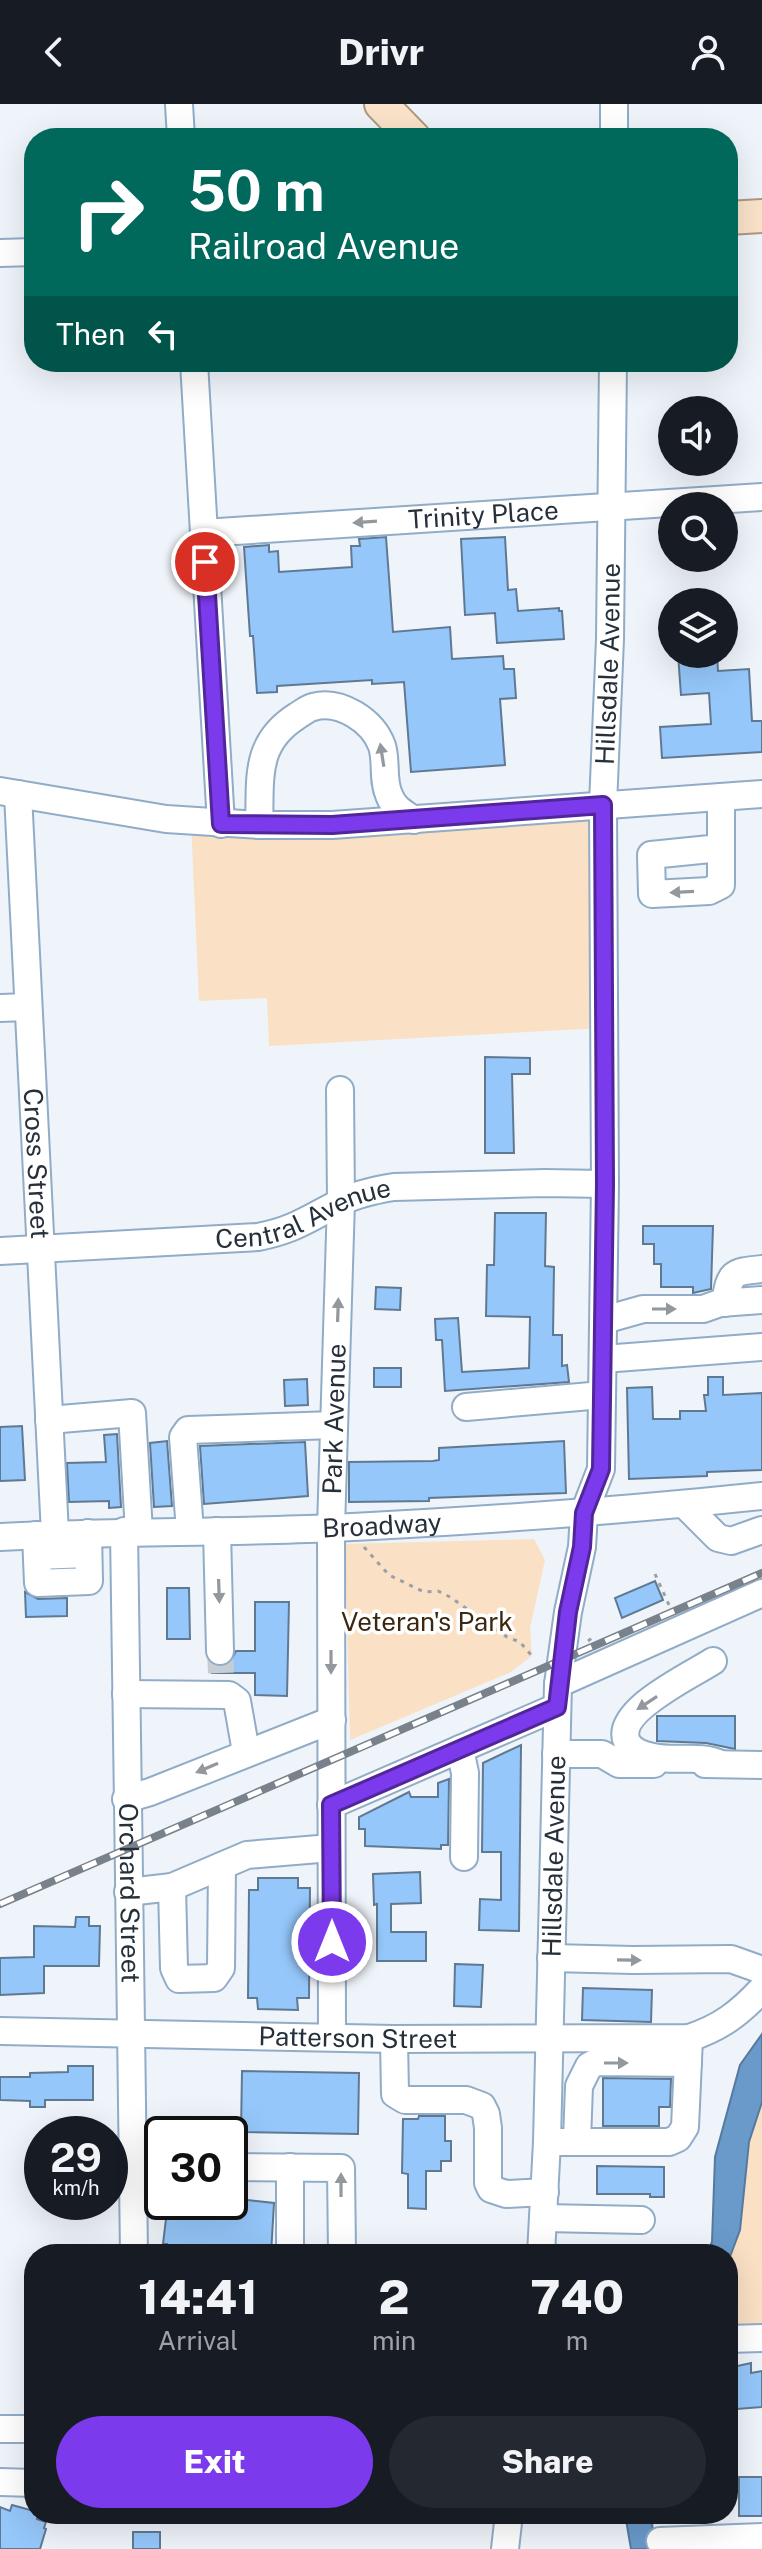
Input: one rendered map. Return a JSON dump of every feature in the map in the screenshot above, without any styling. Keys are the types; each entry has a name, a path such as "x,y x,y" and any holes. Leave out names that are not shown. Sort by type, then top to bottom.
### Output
{"main road":[{"path":"381,104 404,128"},
{"path":"738,217 762,216"}],"street":[{"path":"179,104 180,128"},
{"path":"614,104 614,128"},
{"path":"0,253 24,252"},
{"path":"195,372 221,824"},
{"name":"Hillsdale Avenue","path":"542,2244 550,2037 557,1695 568,1612 582,1547 584,1513 601,1469 605,1184 603,805 610,639 613,372"},
{"name":"Trinity Place","path":"204,533 762,497"},
{"path":"259,825 264,752 273,737 290,720 314,706 343,708 373,729 384,756 387,791 396,808 414,820"},
{"path":"9,792 111,811 221,824 259,825 414,820 762,794"},
{"name":"Cross Street","path":"9,792 28,1007 49,1420 43,1542"},
{"path":"720,848 721,797"},
{"path":"0,1008 28,1007"},
{"name":"Park Avenue","path":"332,2037 332,1720 342,1527 334,1425 341,1201 340,1090"},
{"name":"Central Avenue","path":"0,1251 258,1237 281,1233 303,1224 341,1201 373,1190 394,1187 553,1182 605,1184"},
{"path":"725,1303 729,1279 737,1272 762,1269"},
{"path":"604,1320 643,1309 703,1309 725,1303 762,1300"},
{"path":"603,1359 762,1347"},
{"path":"466,1407 602,1395"},
{"name":"Orchard Street","path":"49,1420 132,1413 132,1532 125,1580 134,2244"},
{"path":"190,1531 183,1437 188,1430 334,1425"},
{"name":"Broadway","path":"0,1537 88,1543 132,1532 342,1527 584,1513 762,1496"},
{"path":"684,1504 718,1538 731,1541 762,1530"},
{"path":"217,1531 220,1673 229,1695 237,1701 246,1752"},
{"path":"43,1542 38,1583 125,1580"},
{"path":"88,1543 89,1581"},
{"path":"331,1805 460,1749 557,1695 762,1593"},
{"path":"713,1661 636,1710 625,1731 634,1751 654,1758 711,1759 721,1764"},
{"path":"126,1694 220,1673"},
{"path":"126,1799 332,1720"},
{"path":"460,1749 465,1773 464,1857"},
{"path":"556,1754 602,1754 619,1764 762,1765"},
{"path":"128,1892 172,1887 247,1855 331,1848"},
{"path":"172,1887 174,1968 179,1979 214,1978 221,1968 222,1866"},
{"path":"551,1958 731,1959 762,1970"},
{"name":"Patterson Street","path":"0,2031 394,2039 550,2037 688,2050 742,2011 762,1989"},
{"path":"394,2039 395,2094 405,2100 476,2102 486,2114 488,2183 491,2189 544,2205 641,2220"},
{"path":"547,2142 669,2142 678,2138 685,2127 688,2050 597,2062 589,2066 579,2086 577,2141"},
{"path":"134,2166 144,2166"},
{"path":"248,2167 341,2168 342,2244"},
{"path":"290,2167 290,2244"},
{"path":"738,2339 762,2338"},
{"path":"0,2429 24,2429"},
{"path":"0,2482 24,2483"},
{"path":"505,2549 508,2524"},
{"path":"660,2541 762,2537"}],"path":[{"path":"342,1527 389,1575 424,1592 438,1591 450,1597 507,1637 520,1642 532,1656"},
{"path":"655,1574 669,1605"}],"green space":[{"path":"603,805 603,1028 269,1046 267,998 199,1001 191,821"},
{"name":"Veteran's Park","path":"534,1539 545,1560 530,1628 532,1656 511,1672 350,1740 345,1544"},
{"path":"762,2102 762,2326 738,2327 738,2244 735,2244 740,2230 749,2142"}],"water":[{"path":"762,2034 762,2102 749,2142 740,2230 735,2244 711,2244 715,2157 740,2065"},
{"path":"627,2524 652,2524 653,2549 631,2549"}],"building":[{"path":"386,537 393,632 450,627 452,659 503,656 504,669 514,669 516,698 500,699 505,765 411,772 404,682 372,684 372,680 277,686 277,692 257,693 244,547 269,545 269,552 278,551 279,572 352,567 351,546 360,546 359,539"},
{"path":"505,537 508,590 516,589 518,611 559,608 562,611 564,639 497,643 495,613 465,615 461,539"},
{"path":"679,668 718,668 718,671 749,669 752,721 762,721 762,752 662,758 660,727 711,724 709,693 681,695"},
{"path":"485,1057 530,1058 530,1074 512,1074 514,1153 485,1153"},
{"path":"495,1213 546,1213 545,1266 554,1267 553,1335 562,1335 562,1366 567,1365 569,1382 445,1391 442,1340 436,1340 435,1319 458,1318 462,1372 529,1368 530,1317 486,1316 487,1265 494,1265"},
{"path":"643,1226 713,1226 711,1289 693,1293 693,1287 661,1287 661,1264 654,1264 654,1244 643,1244"},
{"path":"376,1287 401,1288 400,1310 375,1309"},
{"path":"374,1368 401,1368 401,1387 374,1387"},
{"path":"708,1377 723,1377 723,1395 762,1393 762,1470 629,1479 627,1388 652,1387 653,1419 680,1419 680,1411 706,1411 704,1395 708,1395"},
{"path":"307,1379 308,1405 285,1406 284,1380"},
{"path":"22,1426 25,1480 0,1481 0,1427"},
{"path":"117,1434 121,1507 109,1508 109,1501 69,1502 67,1463 106,1462 104,1435"},
{"path":"167,1441 172,1506 154,1507 150,1443"},
{"path":"564,1441 566,1493 349,1502 349,1462 433,1461 439,1460 439,1448"},
{"path":"305,1442 308,1496 204,1504 200,1446"},
{"path":"655,1581 663,1600 622,1618 615,1598"},
{"path":"167,1588 189,1588 190,1639 167,1639"},
{"path":"25,1592 38,1599 67,1598 67,1616 26,1617"},
{"path":"255,1602 289,1602 287,1696 255,1695 255,1673 212,1673 213,1665 221,1667 229,1664 236,1651 255,1651"},
{"path":"657,1716 735,1716 735,1749 706,1743 657,1741"},
{"path":"521,1745 519,1931 479,1930 480,1899 501,1900 501,1852 482,1852 483,1763"},
{"path":"449,1779 448,1845 441,1845 441,1849 365,1846 365,1829 359,1829 359,1817 409,1792 411,1797 438,1797 438,1783"},
{"path":"420,1872 421,1903 391,1904 391,1932 426,1932 426,1961 377,1961 377,1904 374,1905 373,1874"},
{"path":"258,1878 298,1878 298,1888 310,1888 309,1998 297,1998 298,2010 258,2009 257,1998 248,1998 249,1890 258,1890"},
{"path":"76,1917 89,1917 89,1926 100,1926 99,1966 44,1966 44,1993 0,1995 0,1958 34,1957 34,1926 75,1927"},
{"path":"455,1964 483,1965 481,2007 454,2006"},
{"path":"583,1988 652,1990 651,2022 582,2020"},
{"path":"68,2066 93,2066 93,2100 45,2100 45,2107 30,2107 30,2101 0,2100 0,2077 68,2072"},
{"path":"242,2071 359,2073 358,2134 248,2132 248,2116 241,2116"},
{"path":"603,2078 671,2079 670,2107 659,2107 659,2126 603,2126"},
{"path":"419,2116 445,2116 445,2141 451,2141 451,2161 441,2161 441,2171 426,2171 426,2209 408,2208 408,2174 402,2173 403,2119 418,2119"},
{"path":"597,2166 664,2167 664,2197 597,2194"},
{"path":"248,2200 274,2203 272,2244 163,2244 166,2220 248,2220"},
{"path":"751,2363 751,2373 762,2371 762,2407 738,2409 738,2366"},
{"path":"739,2477 762,2477 762,2516 739,2516"},
{"path":"12,2505 24,2508 24,2524 45,2524 40,2549 0,2549 0,2507 10,2511"},
{"path":"133,2532 160,2532 160,2549 133,2549"}],"tunnel":[{"path":"220,1651 221,1673"}],"railway":[{"path":"0,1904 762,1573"}],"route":[{"path":"205,562 221,824 332,825 603,805 605,1184 601,1469 584,1513 582,1547 568,1612 557,1707 331,1805 332,1942"}]}
